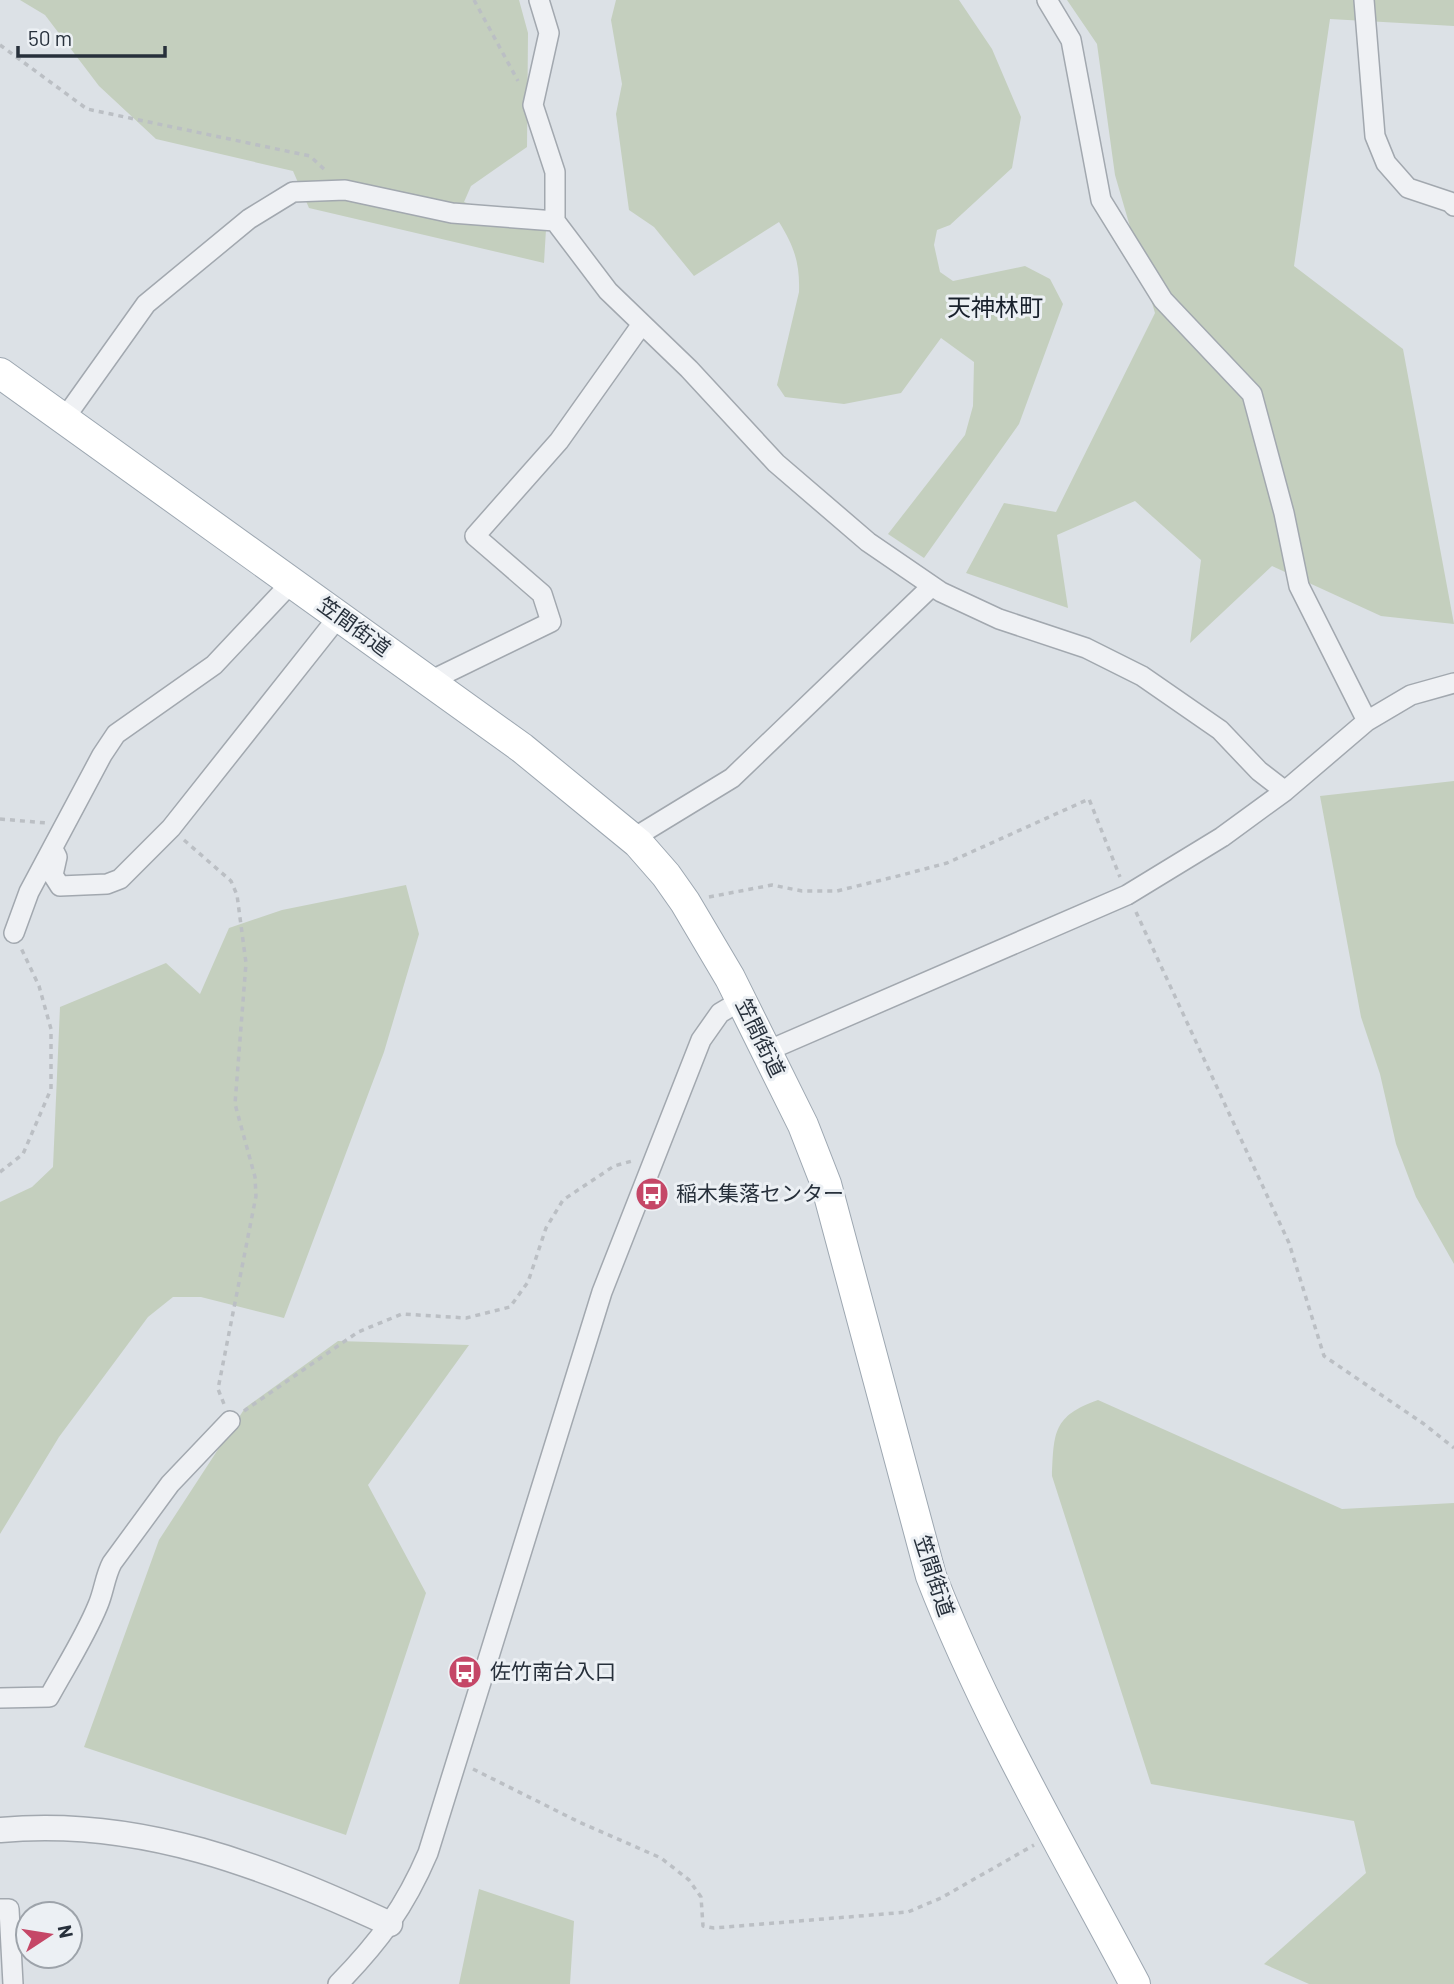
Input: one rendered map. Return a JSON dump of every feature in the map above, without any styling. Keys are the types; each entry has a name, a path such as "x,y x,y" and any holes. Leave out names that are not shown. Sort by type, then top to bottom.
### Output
{"main road":[{"name":"笠間街道","path":"0,373 522,748 632,839 666,876 685,902 742,1000 803,1125 826,1184 931,1576 979,1692 1135,1984"}],"street":[{"path":"539,0 549,33 533,105 555,172 555,221 608,291 689,369 776,463 868,542 932,586 999,620 1086,648 1142,676 1220,730 1259,771 1285,791"},
{"path":"1047,0 1071,40 1101,200 1163,300 1252,394 1284,513 1299,586 1367,720"},
{"path":"1364,0 1375,136 1385,163 1408,188 1450,202 1454,206"},
{"path":"64,419 146,304 239,228 293,192 345,190 452,213 555,221"},
{"path":"430,681 551,622 542,594 475,537 559,441 642,324"},
{"path":"14,933 29,892 116,734 215,665 292,582"},
{"path":"632,839 732,778 932,586"},
{"path":"53,848 57,857 53,875 60,886 107,884 120,879 171,828 339,616"},
{"path":"767,1051 1127,895 1222,837 1285,791 1367,720 1411,695 1454,683"},
{"path":"338,1984 369,1952 390,1924 413,1889 428,1853 601,1292 705,1031 720,1013 742,1000"},
{"path":"0,1698 49,1697 87,1630 112,1563 170,1484 230,1421"},
{"path":"0,1829 72,1827 114,1830 150,1837 248,1864 390,1924"},
{"path":"0,1909 9,1909 13,1984"}],"path":[{"path":"474,0 533,105"},
{"path":"0,45 87,109 310,156 345,190"},
{"path":"685,902 772,885 802,891 837,891 902,875 947,863 1089,799 1127,895 1149,934 1289,1243 1324,1356 1424,1424 1454,1448"},
{"path":"0,819 66,824"},
{"path":"171,828 231,881 237,895 246,963 235,1104 255,1177 256,1196 218,1388 230,1421 358,1332 402,1314 466,1318 510,1307 527,1282 546,1228 563,1199 614,1166 654,1154"},
{"path":"0,1172 23,1154 51,1089 51,1029 38,986 14,933"},
{"path":"455,1760 579,1822 661,1858 689,1880 701,1897 703,1926 714,1928 908,1912 941,1898 1055,1833"}],"green space":[{"path":"20,0 519,0 528,33 527,147 471,186 464,202 546,229 544,263 309,208 293,171 156,139 99,86 45,15"},
{"path":"616,0 959,0 992,49 1021,117 1012,168 950,225 937,230 934,245 940,272 953,281 1025,266 1050,279 1063,304 1019,424 924,558 888,534 965,435 973,406 974,362 941,338 901,393 844,404 785,397 777,385 799,282 795,255 779,222 694,276 654,227 629,210 616,114 622,84 611,20"},
{"path":"1067,0 1454,0 1454,26 1330,19 1294,266 1403,349 1454,624 1381,616 1272,566 1190,643 1201,560 1135,501 1057,535 1068,608 966,573 1004,503 1056,512 1155,313 1115,175 1097,44"},
{"path":"1454,781 1454,1264 1416,1197 1396,1144 1380,1074 1361,1017 1320,796"},
{"path":"406,885 419,934 384,1052 284,1318 201,1297 173,1297 148,1317 59,1437 0,1534 0,1202 32,1187 53,1167 60,1007 166,963 200,994 229,928 282,910"},
{"path":"338,1341 469,1345 368,1485 426,1593 346,1835 84,1747 159,1540 245,1408"},
{"path":"1098,1400 1342,1509 1454,1503 1454,1984 1309,1984 1264,1964 1366,1873 1354,1821 1151,1784 1052,1476 1056,1437 1064,1419 1072,1412"},
{"path":"479,1889 574,1921 570,1984 459,1984"}],"place":[{"name":"稲木集落センター","path":"652,1194"},
{"name":"佐竹南台入口","path":"465,1672"}],"district":[{"name":"天神林町","path":"995,308"}]}
